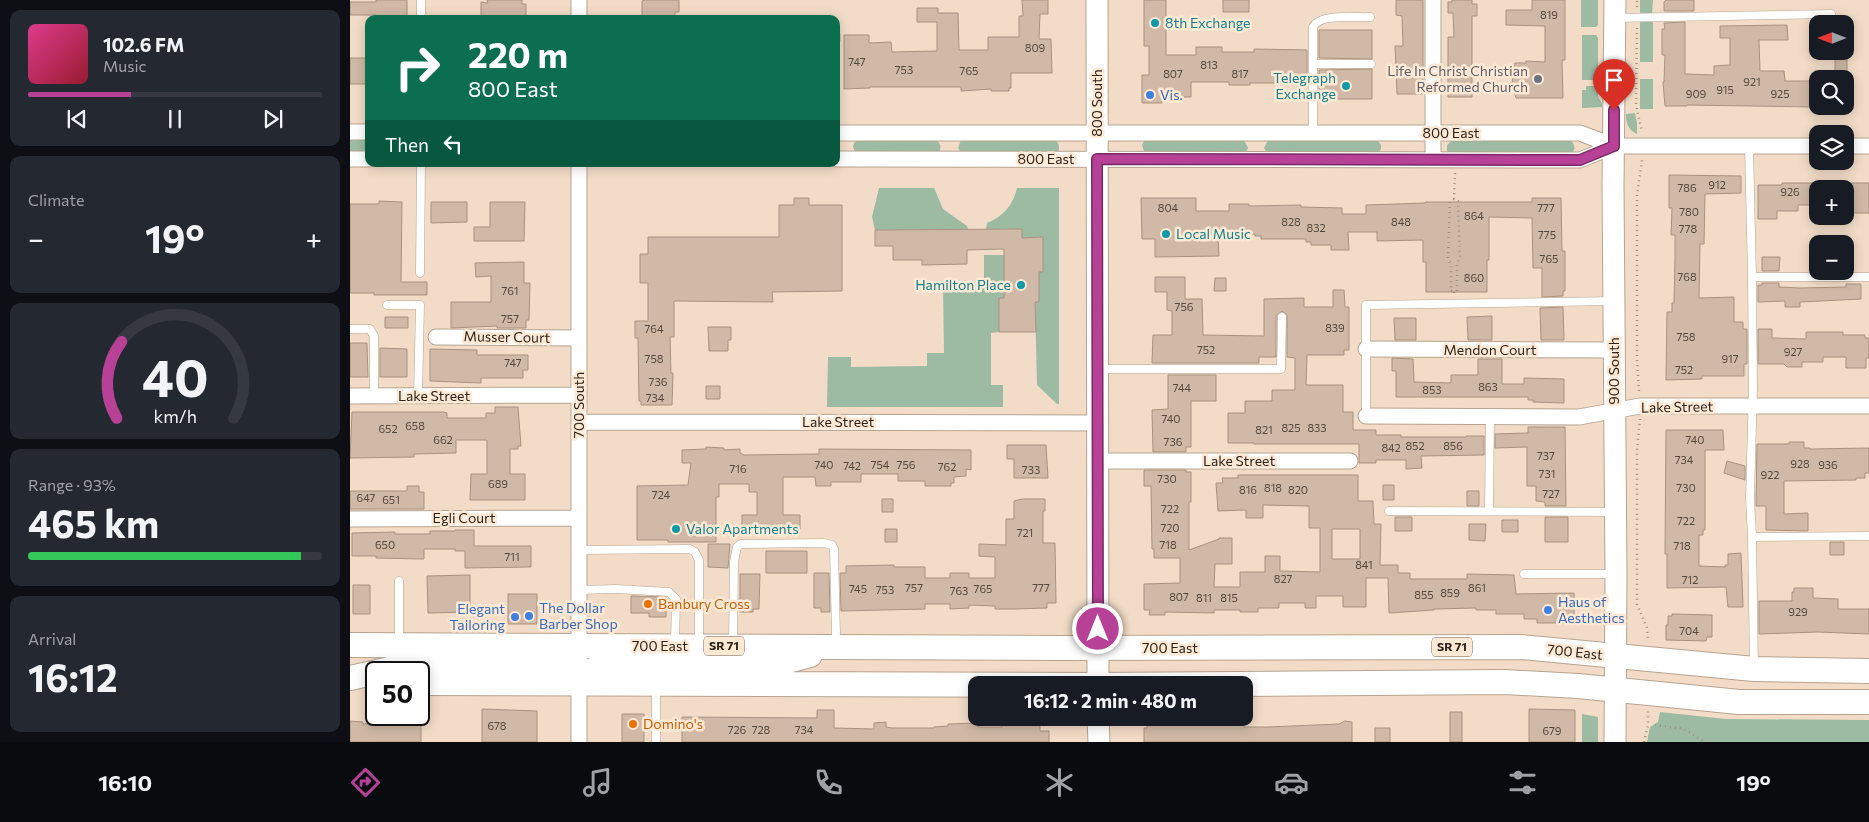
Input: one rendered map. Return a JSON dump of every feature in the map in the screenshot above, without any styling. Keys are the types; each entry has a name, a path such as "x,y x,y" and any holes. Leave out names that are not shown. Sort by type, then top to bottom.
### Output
{"main road":[{"name":"700 East","path":"350,645 1098,648 1522,647 1754,669 1869,671"},
{"path":"350,678 400,667 555,666 574,660 579,646"},
{"path":"579,685 593,670 611,666 777,664 846,646"},
{"path":"1253,684 1505,682 1578,686 1739,702 1869,702"},
{"path":"350,683 365,683"},
{"path":"430,683 968,685"}],"street":[{"path":"579,0 579,15"},
{"name":"800 South","path":"1097,0 1098,676"},
{"path":"1433,0 1433,159"},
{"name":"900 South","path":"1614,9 1615,742"},
{"path":"350,132 365,132"},
{"name":"800 East","path":"840,132 1580,134 1614,146 1809,146"},
{"path":"943,133 943,159"},
{"path":"1254,133 1254,159"},
{"name":"800 East","path":"840,159 1580,160 1614,146"},
{"path":"1854,146 1869,146"},
{"path":"350,159 365,159"},
{"name":"700 South","path":"579,167 579,646"},
{"name":"Musser Court","path":"436,337 579,338"},
{"name":"Mendon Court","path":"1366,349 1614,350"},
{"name":"Lake Street","path":"350,396 579,395"},
{"name":"Lake Street","path":"1366,416 1579,417 1640,406 1869,406"},
{"name":"Lake Street","path":"579,422 1098,423"},
{"name":"Lake Street","path":"1098,461 1350,461"},
{"name":"Egli Court","path":"350,519 579,518"},
{"path":"579,685 579,742"},
{"path":"1098,726 1098,742"}],"lane":[{"path":"421,0 421,15"},
{"path":"1614,9 1637,18 1831,14"},
{"path":"1313,133 1313,27 1318,20 1324,18 1370,17"},
{"path":"1313,64 1371,64"},
{"path":"1749,146 1753,406 1750,496 1754,669"},
{"path":"420,273 421,167"},
{"path":"1752,277 1869,277"},
{"path":"1366,416 1366,305 1614,301"},
{"path":"387,305 420,305 418,396"},
{"path":"1098,369 1282,369 1282,317"},
{"path":"350,329 370,329 374,336 374,396"},
{"path":"1489,511 1490,416"},
{"path":"1389,511 1615,512"},
{"path":"1752,537 1869,536"},
{"path":"733,646 734,562 737,547 741,544 824,543 832,545 834,549 836,636 846,646"},
{"path":"579,550 690,549 695,552 699,560 699,646"},
{"path":"1524,574 1616,574"},
{"path":"399,580 399,645"},
{"path":"578,590 616,589 669,592 676,599 675,646"},
{"path":"656,685 656,742"}],"path":[{"path":"1637,0 1636,105 1642,127 1642,136"},
{"path":"1454,291 1451,291 1448,233 1450,227 1450,202 1454,199 1455,159"},
{"path":"1640,397 1637,360 1637,195 1642,160"},
{"path":"1454,199 1458,201 1460,250 1460,260 1457,264 1457,291 1454,291 1454,303"},
{"path":"1640,418 1637,450 1637,604 1647,628 1648,642"},
{"path":"1644,742 1648,725 1648,712"},
{"path":"1655,725 1684,729 1705,742"}],"green space":[{"path":"1581,0 1598,0 1598,25 1596,27 1581,27"},
{"path":"1640,0 1653,0 1652,14 1640,14"},
{"path":"1640,22 1653,22 1653,62 1640,62"},
{"path":"1582,35 1596,35 1598,38 1598,80 1582,80"},
{"path":"1640,79 1653,79 1653,109 1640,109"},
{"path":"1586,86 1598,86 1598,97 1602,107 1582,108 1582,90 1586,90"},
{"path":"1635,113 1637,134 1630,128 1626,117 1626,114"},
{"path":"350,139 365,140 365,155 350,155"},
{"path":"860,139 937,140 940,144 940,149 939,152 855,152 854,143"},
{"path":"1054,139 1059,145 1058,153 962,154 958,148 961,140"},
{"path":"1454,139 1570,140 1574,148 1572,153 1451,153 1447,151 1447,145"},
{"path":"1244,140 1248,148 1245,154 1145,154 1142,145 1144,141"},
{"path":"1268,140 1377,140 1381,145 1381,149 1378,153 1267,153 1264,148"},
{"path":"879,188 934,188 943,209 967,226 968,229 875,230 872,217"},
{"path":"1017,188 1059,188 1059,404 1037,385 1035,302 1039,302 1039,272 1043,272 1043,238 1022,238 1022,229 986,229 987,223 1007,209 1013,200"},
{"path":"984,255 1008,255 1008,267 1004,267 1004,298 999,298 999,332 991,333 991,385 1003,385 1003,407 827,407 828,357 851,357 851,367 927,366 927,353 944,353 943,285 984,284"},
{"path":"1660,712 1726,719 1869,720 1869,742 1647,742 1650,727 1658,722"},
{"path":"1582,714 1598,717 1598,742 1582,742"}],"building":[{"path":"376,0 407,0 407,15 350,15 350,2 376,2"},
{"path":"487,0 522,0 522,4 526,4 526,15 481,15 481,2 488,3"},
{"path":"679,0 679,12 675,12 675,15 642,15 642,1"},
{"path":"1022,0 1048,0 1048,14 1040,14 1039,39 1051,39 1052,73 1011,73 1011,88 1009,88 1009,91 991,91 991,89 961,91 961,87 870,87 844,89 844,35 869,35 869,43 891,42 892,52 937,51 937,22 917,22 917,8 938,8 938,13 958,13 959,50 988,50 988,37 1019,37 1019,16 1023,16"},
{"path":"1144,0 1166,0 1166,55 1196,55 1196,47 1222,47 1222,52 1254,52 1254,49 1307,50 1307,83 1229,85 1229,82 1191,82 1191,97 1162,97 1162,103 1142,103 1142,75 1149,75 1149,46 1144,46"},
{"path":"1223,0 1249,0 1249,12 1223,12"},
{"path":"1396,0 1423,0 1423,94 1397,94 1395,46 1403,46 1402,16 1396,15"},
{"path":"1452,0 1472,0 1472,4 1477,4 1477,16 1472,16 1472,97 1448,97 1448,37 1454,37 1453,13 1448,13 1448,2 1452,2"},
{"path":"1532,0 1565,0 1565,60 1562,60 1563,98 1516,98 1512,83 1515,63 1526,63 1526,61 1545,62 1545,26 1506,25 1506,10 1532,10"},
{"path":"1666,0 1694,0 1694,11 1664,11 1664,2"},
{"path":"1685,22 1685,74 1714,75 1714,66 1730,65 1730,38 1720,38 1720,26 1787,25 1788,40 1759,40 1760,71 1784,71 1785,81 1809,81 1809,107 1665,106 1663,82 1665,55 1662,55 1662,29 1665,29 1664,23"},
{"name":"Telegraph Exchange","path":"1319,30 1372,30 1372,59 1319,58"},
{"path":"350,58 365,58 365,84 350,84"},
{"path":"1835,60 1847,60 1847,70 1835,70"},
{"name":"Telegraph Exchange","path":"1372,69 1372,99 1319,99 1319,70"},
{"path":"1669,175 1741,176 1741,193 1705,194 1704,244 1700,244 1699,298 1734,297 1734,322 1743,322 1743,329 1747,329 1747,364 1744,364 1744,376 1702,376 1702,379 1666,380 1667,312 1672,312 1672,303 1674,303 1675,259 1675,235 1671,235 1672,208 1669,208"},
{"path":"1782,183 1809,183 1809,205 1798,205 1798,211 1777,211 1777,219 1758,219 1758,185 1782,185"},
{"path":"1854,183 1869,183 1869,213 1854,213"},
{"path":"794,198 809,198 809,205 842,205 842,291 772,292 773,302 674,301 674,337 670,337 671,373 673,373 672,405 641,405 641,401 639,401 638,338 635,338 635,321 648,321 648,283 640,283 640,254 648,254 648,237 779,237 779,205 794,205"},
{"path":"1141,198 1196,198 1196,211 1229,211 1229,204 1249,204 1249,206 1301,205 1301,207 1342,208 1342,214 1366,214 1366,205 1425,202 1532,202 1532,198 1561,198 1562,251 1565,251 1565,291 1563,291 1563,296 1542,297 1542,268 1533,268 1532,218 1489,217 1487,292 1426,292 1426,262 1423,262 1423,240 1377,241 1377,232 1348,232 1349,250 1331,250 1331,245 1311,245 1311,242 1306,242 1306,239 1261,239 1261,236 1255,236 1255,234 1218,233 1219,256 1155,257 1155,239 1142,239"},
{"path":"379,201 402,202 401,282 427,282 427,295 350,293 350,204 379,204"},
{"path":"431,202 467,202 467,222 431,223"},
{"path":"490,202 525,202 524,241 474,241 474,227 490,227"},
{"name":"Hamilton Place","path":"1022,229 1022,238 1043,237 1043,272 1039,272 1039,302 1035,302 1036,332 999,332 999,298 1004,298 1004,249 967,250 967,264 922,265 922,260 893,260 893,246 875,246 875,230"},
{"path":"1762,257 1780,257 1779,271 1762,271"},
{"path":"524,262 524,283 530,283 529,320 526,320 526,328 497,328 497,326 451,328 451,302 491,302 491,276 476,277 475,263"},
{"path":"1155,277 1185,277 1185,299 1202,299 1203,335 1264,336 1264,299 1304,298 1304,307 1333,307 1333,290 1344,290 1345,307 1349,307 1349,350 1344,350 1344,355 1307,355 1306,385 1343,385 1343,412 1353,412 1353,430 1376,430 1376,435 1401,435 1401,437 1484,436 1484,455 1421,456 1422,468 1406,469 1406,460 1376,460 1376,463 1359,463 1359,444 1228,443 1228,413 1245,413 1245,401 1272,401 1272,390 1295,390 1295,358 1287,357 1287,315 1282,311 1276,316 1276,357 1259,357 1259,363 1152,363 1153,335 1172,335 1172,311 1167,310 1167,292 1155,292"},
{"path":"1215,278 1226,278 1226,291 1214,291"},
{"path":"1762,283 1779,283 1779,287 1800,288 1846,287 1846,284 1861,284 1861,299 1800,302 1800,307 1785,307 1785,301 1758,302 1758,285 1762,285"},
{"path":"1563,307 1564,340 1541,340 1540,308"},
{"path":"1492,316 1492,340 1468,340 1467,317"},
{"path":"385,317 408,317 408,328 385,328"},
{"path":"1394,318 1416,318 1416,340 1395,340"},
{"path":"708,327 731,327 731,340 728,340 728,351 709,351"},
{"path":"1758,329 1772,329 1772,338 1806,339 1806,332 1843,332 1843,335 1865,335 1865,338 1869,338 1869,358 1866,358 1866,368 1846,368 1846,357 1823,357 1823,362 1802,362 1802,367 1787,367 1784,364 1758,364"},
{"path":"350,343 367,343 368,377 350,377"},
{"path":"380,348 407,349 407,377 380,377"},
{"path":"430,349 477,350 477,355 528,355 528,370 523,370 523,378 481,378 481,383 430,381"},
{"path":"1392,358 1413,359 1414,382 1451,383 1451,375 1478,375 1478,359 1502,359 1502,384 1524,384 1524,378 1564,379 1564,403 1533,402 1533,400 1528,400 1528,397 1396,397 1396,371 1392,371"},
{"path":"1168,375 1216,375 1216,401 1191,401 1191,447 1186,447 1186,452 1153,452 1152,410 1168,409"},
{"path":"706,386 720,386 720,399 706,399"},
{"path":"495,407 518,407 521,446 518,446 518,449 510,449 510,474 525,474 525,500 470,500 471,474 487,474 487,440 456,440 456,453 414,454 414,457 350,458 352,412 444,412 447,413 447,418 486,418 486,413 495,413"},
{"path":"1528,427 1565,427 1566,506 1545,506 1545,502 1536,501 1536,486 1527,486 1527,447 1495,448 1495,434 1528,433"},
{"path":"1666,430 1723,430 1724,450 1705,450 1705,530 1703,530 1703,535 1699,535 1699,566 1725,567 1725,565 1728,565 1728,554 1741,553 1743,607 1728,607 1726,587 1667,588 1667,554 1665,554"},
{"path":"1789,442 1804,442 1804,448 1810,449 1869,448 1869,473 1865,473 1865,478 1856,478 1856,480 1784,481 1784,514 1808,513 1808,531 1766,530 1766,506 1756,506 1757,444 1789,444"},
{"path":"1007,445 1046,445 1048,478 1014,478 1014,459 1007,459"},
{"path":"706,447 724,448 724,450 740,449 740,453 744,455 819,454 819,449 971,450 971,470 966,469 966,476 954,477 954,483 951,483 951,486 925,486 925,481 898,481 898,474 861,474 861,482 831,482 831,486 816,486 815,477 783,477 783,515 800,515 800,529 742,528 742,515 757,515 757,492 749,492 749,484 719,484 719,497 716,497 716,542 637,540 637,486 688,485 691,463 682,463 682,450 706,449"},
{"path":"1727,461 1745,466 1745,480 1724,473"},
{"path":"1144,470 1186,470 1186,472 1191,472 1189,550 1219,538 1232,538 1232,564 1215,564 1214,587 1240,587 1240,572 1265,572 1265,556 1280,556 1280,571 1320,572 1320,528 1309,528 1309,506 1263,505 1263,518 1246,518 1246,510 1218,511 1216,483 1223,483 1222,478 1238,478 1238,475 1358,475 1358,501 1373,501 1374,524 1381,524 1380,565 1398,565 1398,573 1410,573 1410,579 1467,579 1467,574 1514,575 1516,594 1574,593 1574,623 1537,623 1537,619 1524,619 1524,614 1496,614 1496,610 1476,610 1476,608 1389,613 1388,578 1366,578 1366,607 1343,607 1343,596 1316,596 1316,608 1305,608 1305,603 1279,603 1279,608 1258,608 1258,612 1214,610 1214,613 1165,612 1165,615 1149,615 1150,610 1144,610 1144,584 1180,583 1180,558 1154,558 1154,549 1152,549 1151,486 1144,486","holes":["1332,529 1360,529 1360,559 1332,559"]},
{"path":"1383,485 1394,485 1394,500 1383,500"},
{"path":"407,486 419,486 419,492 424,492 424,509 350,509 350,491 407,491"},
{"path":"1467,491 1479,491 1479,506 1467,506"},
{"path":"882,499 893,499 893,512 882,512"},
{"path":"1045,499 1043,543 1055,543 1056,603 1047,603 1047,608 995,609 995,606 969,605 969,608 950,609 950,604 925,604 925,609 841,611 840,573 846,573 846,566 894,565 894,567 925,567 925,578 950,578 950,573 969,573 969,578 995,578 995,557 979,556 979,544 1006,545 1006,519 1014,519 1014,501"},
{"path":"1395,517 1412,517 1412,531 1395,531"},
{"path":"1545,517 1568,517 1568,542 1545,542"},
{"path":"1502,520 1518,520 1518,532 1502,532"},
{"path":"1469,524 1486,524 1485,541 1469,540"},
{"path":"885,529 897,529 897,542 885,542"},
{"path":"474,530 474,546 531,546 531,567 465,568 465,551 455,551 455,549 424,549 424,559 352,556 352,533 395,532 395,534 430,534 430,531"},
{"path":"1830,542 1844,542 1844,555 1830,555"},
{"path":"708,544 730,544 728,568 708,567"},
{"path":"766,551 807,551 807,573 766,573"},
{"path":"814,573 829,573 830,612 821,612 821,608 814,608"},
{"path":"740,574 760,574 759,609 753,609 753,612 740,612"},
{"path":"470,575 470,612 428,613 427,576"},
{"path":"353,585 370,585 370,614 353,614"},
{"path":"1794,588 1813,588 1813,598 1838,599 1838,609 1869,609 1869,634 1818,632 1759,634 1759,601 1792,601"},
{"path":"508,594 537,594 537,624 508,624"},
{"name":"Banbury Cross","path":"631,596 666,597 666,617 649,617 649,613 631,613"},
{"path":"1672,614 1712,615 1712,637 1707,637 1706,641 1666,640 1668,616 1672,616"},
{"path":"482,709 537,711 537,742 482,742"},
{"path":"1529,709 1575,710 1575,742 1529,742"},
{"path":"817,710 834,710 834,728 874,729 874,723 886,722 886,727 892,728 934,728 948,726 948,724 968,723 968,726 978,727 1040,726 1040,731 1049,731 1049,742 682,742 682,717 817,718"},
{"path":"1450,712 1462,712 1462,742 1450,742"},
{"name":"Domino's","path":"622,714 644,714 644,742 622,742"},
{"path":"350,721 363,722 365,726 421,726 421,742 350,742"},
{"path":"1345,721 1352,722 1352,742 1144,742 1144,728 1147,728 1147,726 1268,727 1339,724"},
{"path":"1375,728 1390,728 1390,742 1375,742"}],"place":[{"name":"8th Exchange","path":"1155,23"},
{"name":"Life In Christ Christian Reformed Church","path":"1538,79"},
{"name":"Telegraph Exchange","path":"1346,86"},
{"name":"Vis.","path":"1150,95"},
{"name":"Local Music","path":"1166,234"},
{"name":"Hamilton Place","path":"1021,285"},
{"name":"Valor Apartments","path":"676,529"},
{"name":"Banbury Cross","path":"648,604"},
{"name":"Haus of Aesthetics","path":"1548,610"},
{"name":"The Dollar Barber Shop","path":"529,616"},
{"name":"Elegant Tailoring","path":"515,617"},
{"name":"Domino's","path":"633,724"}],"route":[{"path":"1098,629 1097,159 1580,160 1614,146 1614,110"}]}
